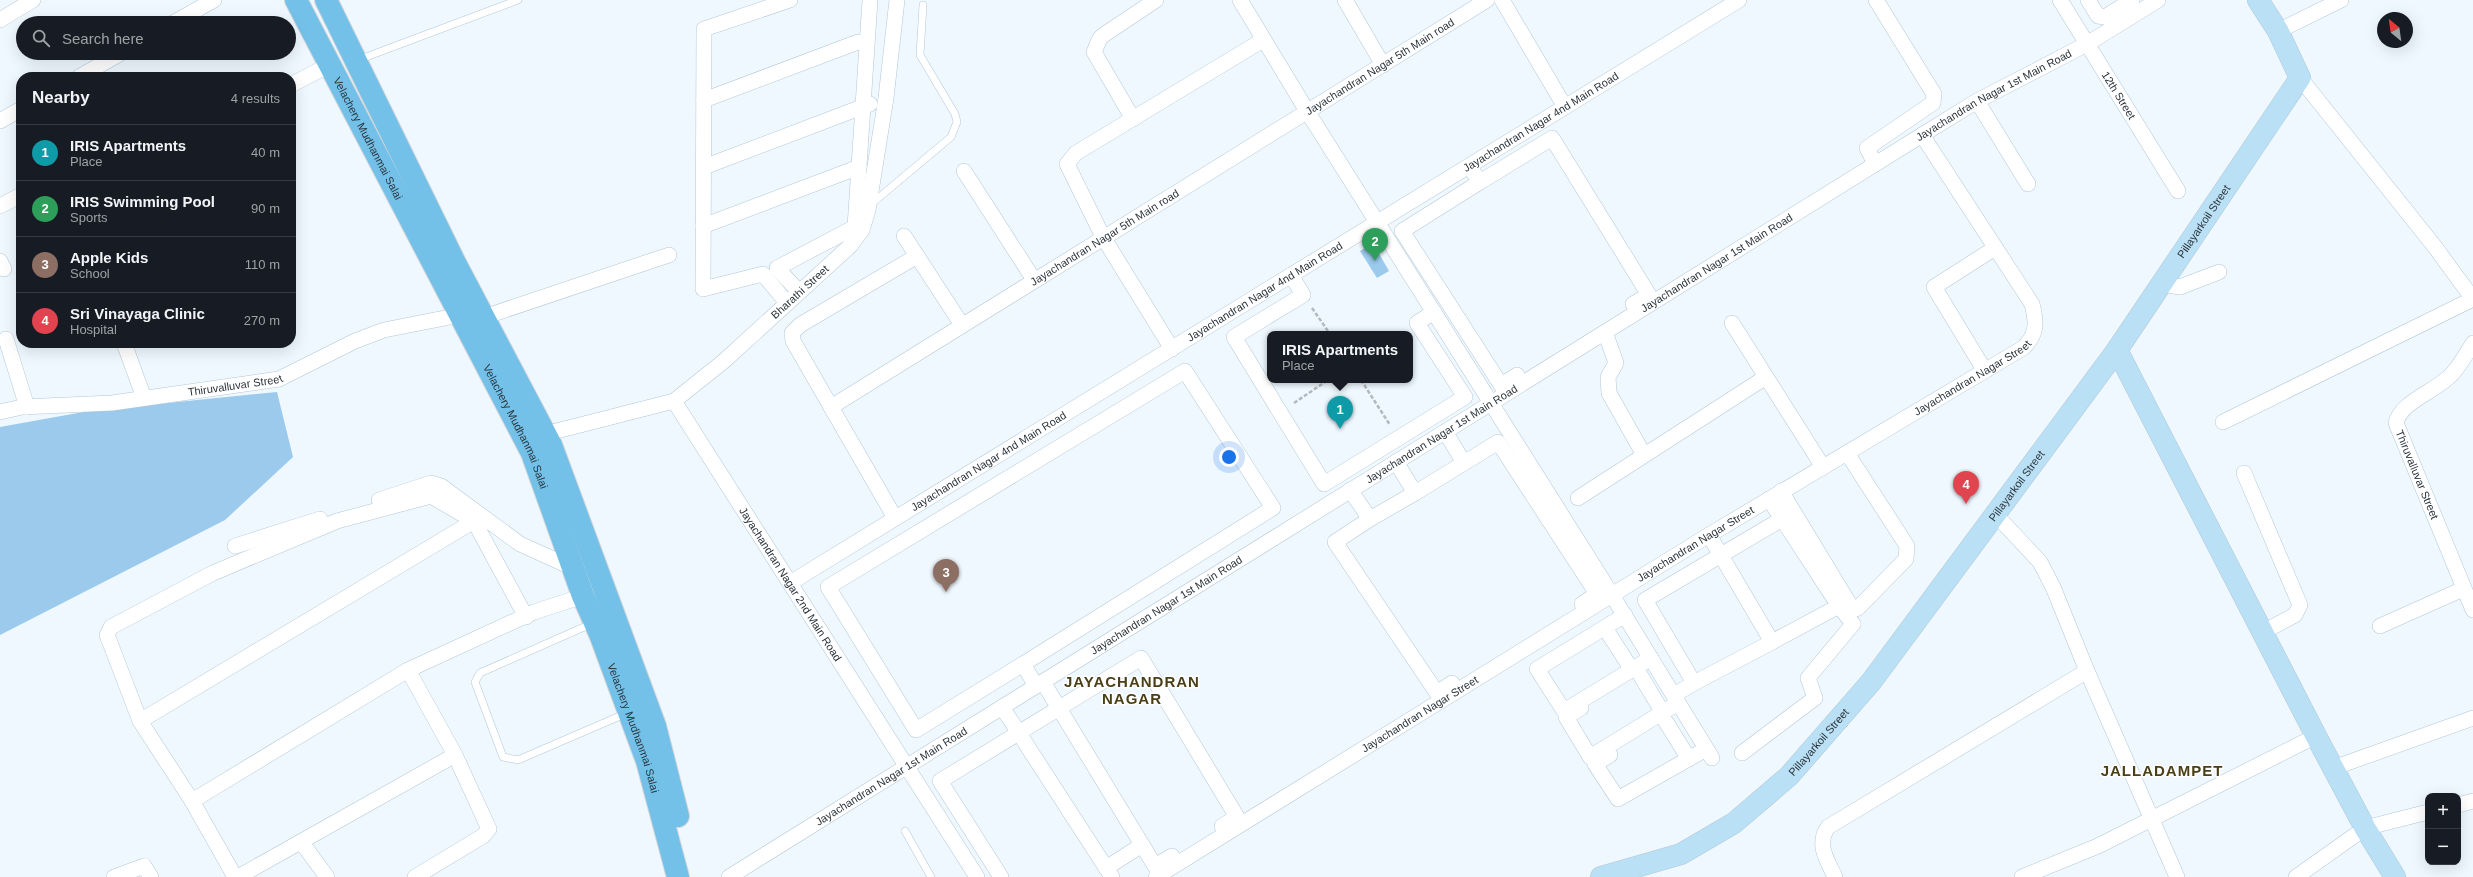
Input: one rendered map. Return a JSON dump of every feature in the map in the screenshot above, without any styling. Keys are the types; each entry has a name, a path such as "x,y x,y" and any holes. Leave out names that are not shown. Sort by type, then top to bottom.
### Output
{"main road":[{"name":"Velachery Mudhanmai Salai","path":"296,0 460,315 535,437 551,445 655,726 654,758 678,877"},
{"name":"Velachery Mudhanmai Salai","path":"326,0 452,256 484,317 535,437 573,568 583,596 595,622 629,712 654,758 693,877"}],"street":[{"path":"0,20 33,0"},
{"path":"185,16 214,0"},
{"path":"790,0 704,29 703,289 763,274 855,227 870,0"},
{"name":"Bharathi Street","path":"535,437 674,401 724,361 850,246 862,230 869,207 886,98 897,0"},
{"path":"1133,119 1094,52 1100,38 1156,0"},
{"path":"1240,0 1377,222 1625,615 1678,703 1709,753 1689,759 1618,799 1595,764 1664,717 1678,703 1694,683 1839,606"},
{"path":"1345,0 1383,65"},
{"name":"Jayachandran Nagar 5th Main road","path":"831,407 1487,0"},
{"path":"1502,0 1566,107"},
{"name":"Jayachandran Nagar 4nd Main Road","path":"790,583 1739,0"},
{"path":"1875,164 1867,148 1933,103 1934,94 1876,0"},
{"name":"12th Street","path":"2060,0 2178,191"},
{"path":"2088,0 2098,16 2105,16 2132,0"},
{"name":"Jayachandran Nagar 1st Main Road","path":"729,877 1350,490 1446,433 1491,403 1977,101 2087,44 2158,0"},
{"path":"2222,422 2473,299 2435,247 2300,78 2278,31 2258,0"},
{"path":"2278,31 2341,0"},
{"path":"1172,348 1103,237 1067,164 1076,153 1264,40"},
{"path":"704,100 858,42"},
{"path":"102,71 114,60"},
{"path":"296,82 329,64"},
{"name":"Pillayarkoil Street","path":"1601,877 1681,854 1734,823 1789,776 1871,682 2117,350 2300,78"},
{"path":"704,167 886,98"},
{"path":"1977,101 2028,184"},
{"path":"0,121 16,113"},
{"name":"Jayachandran Nagar Street","path":"1156,877 1709,535 2023,348 2031,340 2036,330 2032,304 1922,135"},
{"path":"1552,138 1649,295 1501,385 1402,231 1480,182 1552,138"},
{"path":"1469,166 1480,182"},
{"path":"703,226 859,167"},
{"path":"964,171 1034,280"},
{"path":"0,206 16,198"},
{"path":"904,236 962,325"},
{"path":"1985,371 1934,287 1995,248"},
{"path":"484,317 669,255"},
{"path":"895,518 793,342 792,333 800,325 917,256"},
{"path":"777,268 799,292"},
{"path":"2162,284 2180,287 2219,272"},
{"path":"763,274 787,303"},
{"path":"1291,275 1302,295 1234,337 1324,484 1465,397 1417,323 1434,312"},
{"name":"Thiruvalluvar Street","path":"0,412 27,407 112,403 279,379 355,341 384,330 460,315"},
{"path":"1732,323 1823,467"},
{"path":"1605,332 1616,363 1608,377 1609,392 1644,455"},
{"path":"6,339 27,407"},
{"name":"Thiruvalluvar Street","path":"2473,343 2453,373 2435,389 2404,407 2398,415 2396,423 2463,589 2473,610"},
{"path":"126,348 144,398"},
{"path":"2117,350 2316,736 2365,828 2395,877"},
{"path":"1185,371 1273,508 1023,664 916,730 828,587 1185,371"},
{"path":"1578,498 1766,377"},
{"name":"Jayachandran Nagar 2nd Main Road","path":"674,401 906,767"},
{"path":"1446,433 1464,463"},
{"path":"1498,442 1597,594 1437,693 1336,542 1370,519 1464,463 1498,442"},
{"path":"1775,495 1853,610 1858,608 1906,559 1907,546 1847,453"},
{"path":"1396,462 1415,493"},
{"path":"2244,474 2300,605 2295,615 2263,632"},
{"path":"235,546 431,483 447,490 520,544 573,568"},
{"path":"1350,490 1370,519"},
{"path":"1742,753 1815,698 1808,678 1853,624 1839,606 1782,519 1775,495"},
{"path":"235,877 192,801 140,721 107,635 111,627 213,572 337,521 431,496 474,521 526,617"},
{"path":"1996,515 2040,562 2053,587 2087,671 2177,877"},
{"path":"1694,683 1645,600 1782,519"},
{"path":"140,721 474,521"},
{"path":"1709,535 1772,642"},
{"path":"1171,571 1186,593"},
{"path":"2380,626 2463,589"},
{"path":"192,801 408,670 526,617 583,596"},
{"path":"1625,615 1537,668 1564,711 1635,672"},
{"path":"1605,628 1664,717 1689,759"},
{"path":"1001,877 940,781 1059,707 1142,658 1237,817 1155,866 1059,707 1023,664"},
{"path":"1653,661 1566,717 1590,757 1664,717"},
{"path":"408,670 455,755 488,829 483,836 415,877"},
{"path":"1835,877 1821,843 1823,834 1828,827 2087,671"},
{"path":"1002,707 1109,872 1142,845"},
{"path":"2333,768 2473,718"},
{"path":"2022,877 2098,846 2316,736"},
{"path":"238,877 302,843 455,755"},
{"path":"906,767 977,877"},
{"path":"2461,804 2473,801"},
{"path":"2296,877 2365,828 2425,813"},
{"path":"302,843 327,877"},
{"path":"114,877 144,866 151,877"}],"lane":[{"path":"356,60 518,0"},
{"path":"869,207 951,137 957,122 955,114 920,55 923,5"},
{"path":"595,622 480,673 475,682 504,757 518,760 629,712"},
{"path":"905,831 931,877"}],"path":[{"path":"1302,295 1328,331"},
{"path":"1280,412 1324,383"},
{"path":"1363,383 1398,438"}],"water":[{"path":"1373,243 1389,271 1377,278 1360,251"},
{"path":"277,392 293,457 225,520 0,635 0,427 89,411"}],"place":[{"name":"IRIS Swimming Pool","path":"1375,261"},
{"name":"IRIS Apartments","path":"1340,429"},
{"name":"Sri Vinayaga Clinic","path":"1966,504"},
{"name":"Apple Kids","path":"946,592"}],"district":[{"name":"JAYACHANDRAN NAGAR","path":"1132,690"},
{"name":"JALLADAMPET","path":"2162,771"}]}
